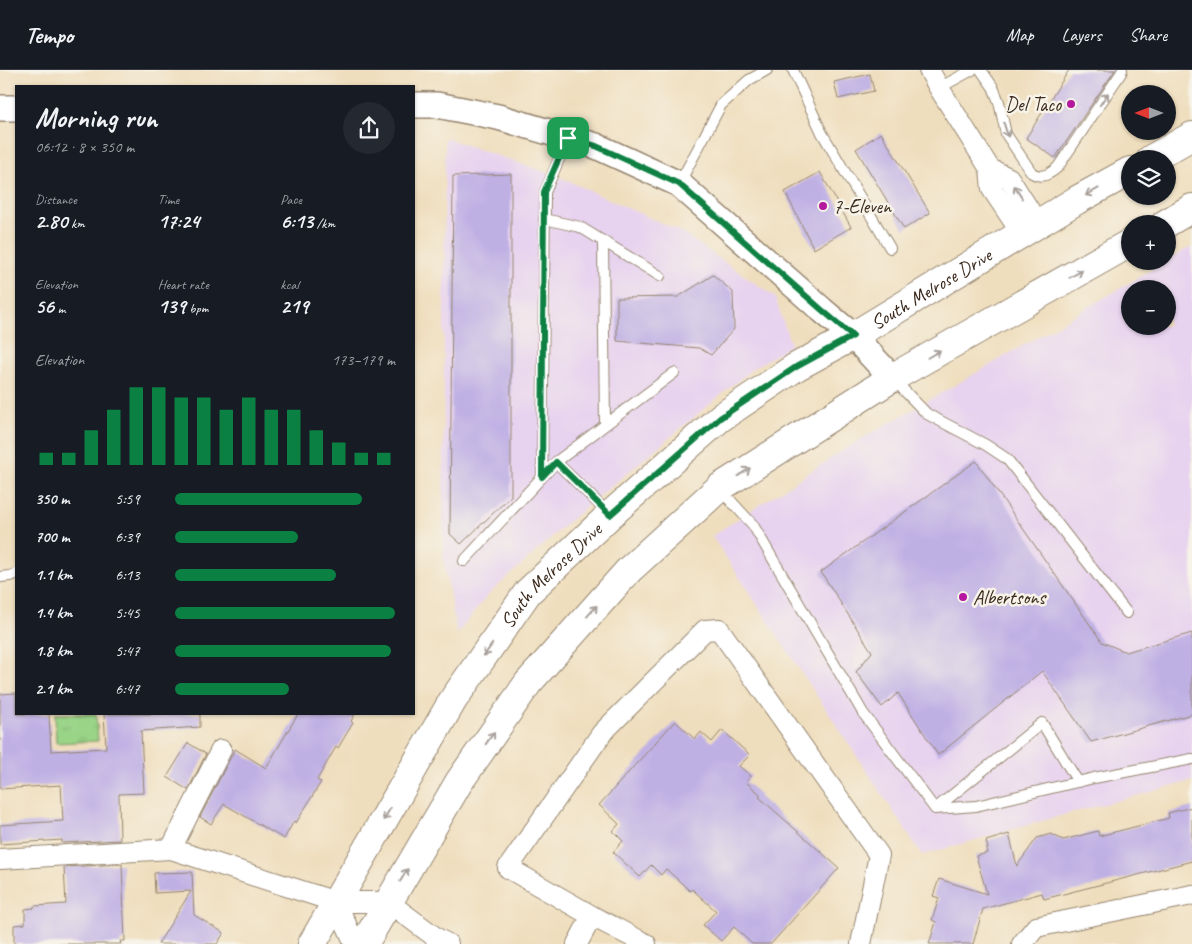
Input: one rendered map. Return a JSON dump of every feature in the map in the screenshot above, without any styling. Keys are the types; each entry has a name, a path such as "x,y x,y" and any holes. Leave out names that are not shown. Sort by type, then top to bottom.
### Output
{"main road":[{"path":"1167,150 1192,136"},
{"name":"South Melrose Drive","path":"312,944 453,700 528,592 610,515 720,418 796,367 853,336 1077,200 1121,176"},
{"path":"1176,217 1192,208"},
{"path":"364,944 459,782 528,683 629,570 719,488 892,378 1121,249"}],"street":[{"path":"929,70 990,169 1010,178 1030,229"},
{"path":"415,105 437,105 498,117 596,146 679,184 853,336 892,378"},
{"path":"0,108 15,108"},
{"path":"646,944 592,916 508,868 602,733 705,630 719,629 879,855 861,944"},
{"path":"171,849 221,750"},
{"path":"0,858 171,849 336,902 388,902 438,939 448,944"},
{"path":"1022,944 1036,927 1192,895"},
{"path":"336,902 355,944"},
{"path":"577,944 592,916"}],"lane":[{"path":"679,184 721,105 748,80 767,70"},
{"path":"793,70 822,133 890,248"},
{"path":"940,88 972,70"},
{"path":"981,70 993,87 999,102 1006,134 1032,173 1038,176 1044,176 1058,167 1122,70"},
{"path":"542,477 544,192 568,138"},
{"path":"544,219 580,227 660,276"},
{"path":"603,241 605,425"},
{"path":"464,561 556,462 674,373"},
{"path":"892,378 927,414 986,445 1007,459 1126,614"},
{"path":"556,462 610,515"},
{"path":"719,488 753,525 864,713 934,809"},
{"path":"0,577 15,574"},
{"path":"934,809 1042,723 1078,782"},
{"path":"934,809 976,806 1078,782 1192,759"}],"shaded area":[{"path":"445,138 557,176 681,232 775,297 791,345 752,369 567,523 486,597 457,634 443,556"},
{"path":"1192,246 1192,781 922,855 712,536 853,444 1121,288 1121,335 1176,335 1176,280 1134,280 1151,270 1176,270 1176,255"}],"green space":[{"path":"55,715 96,715 98,741 56,743"}],"building":[{"name":"Del Taco","path":"1069,70 1115,70 1055,158 1026,138"},
{"path":"870,74 874,91 838,99 834,82"},
{"path":"881,133 930,213 904,229 856,149"},
{"path":"820,172 851,227 814,249 785,192"},
{"path":"511,174 511,496 461,544 450,534 453,176"},
{"path":"713,275 733,292 734,329 711,355 699,348 617,341 617,298 678,297"},
{"path":"976,461 1102,642 1126,652 1192,633 1192,714 1091,742 1042,671 938,755 898,693 882,707 856,672 872,652 821,572"},
{"path":"15,693 15,715 49,715 51,751 106,748 104,715 200,715 200,727 141,731 144,793 119,794 120,840 62,843 62,840 0,844 0,825 63,821 61,785 0,789 0,694"},
{"path":"297,715 354,715 351,721 353,723 338,748 336,747 317,780 321,782 284,839 224,804 211,824 200,817 235,749 266,768"},
{"path":"675,721 695,739 701,732 712,742 722,730 750,755 739,766 751,776 746,782 761,795 759,797 839,868 771,944 752,944 734,927 721,941 703,925 716,911 692,889 690,891 666,869 661,875 651,865 640,877 613,852 623,841 613,831 619,824 599,805"},
{"path":"188,743 206,754 188,790 167,777"},
{"path":"1192,807 1192,861 1044,899 1042,893 983,909 973,944 929,944 936,922 932,920 939,898 933,896 939,879 987,894 976,856 987,853 986,841 1009,834 1017,866 1037,838 1051,834 1063,840 1098,831 1099,836 1169,818 1168,813"},
{"path":"122,864 125,941 120,941 121,944 14,944 14,925 25,924 25,909 34,908 34,906 66,904 64,867"},
{"path":"192,872 194,915 224,933 217,944 158,944 191,891 155,893 154,873"}],"place":[{"name":"Del Taco","path":"1071,104"},
{"name":"7-Eleven","path":"823,206"},
{"name":"Albertsons","path":"963,597"}],"route":[{"path":"568,138 596,146 679,184 853,336 796,367 720,418 610,515 556,462 542,477 544,192 568,138"}]}
